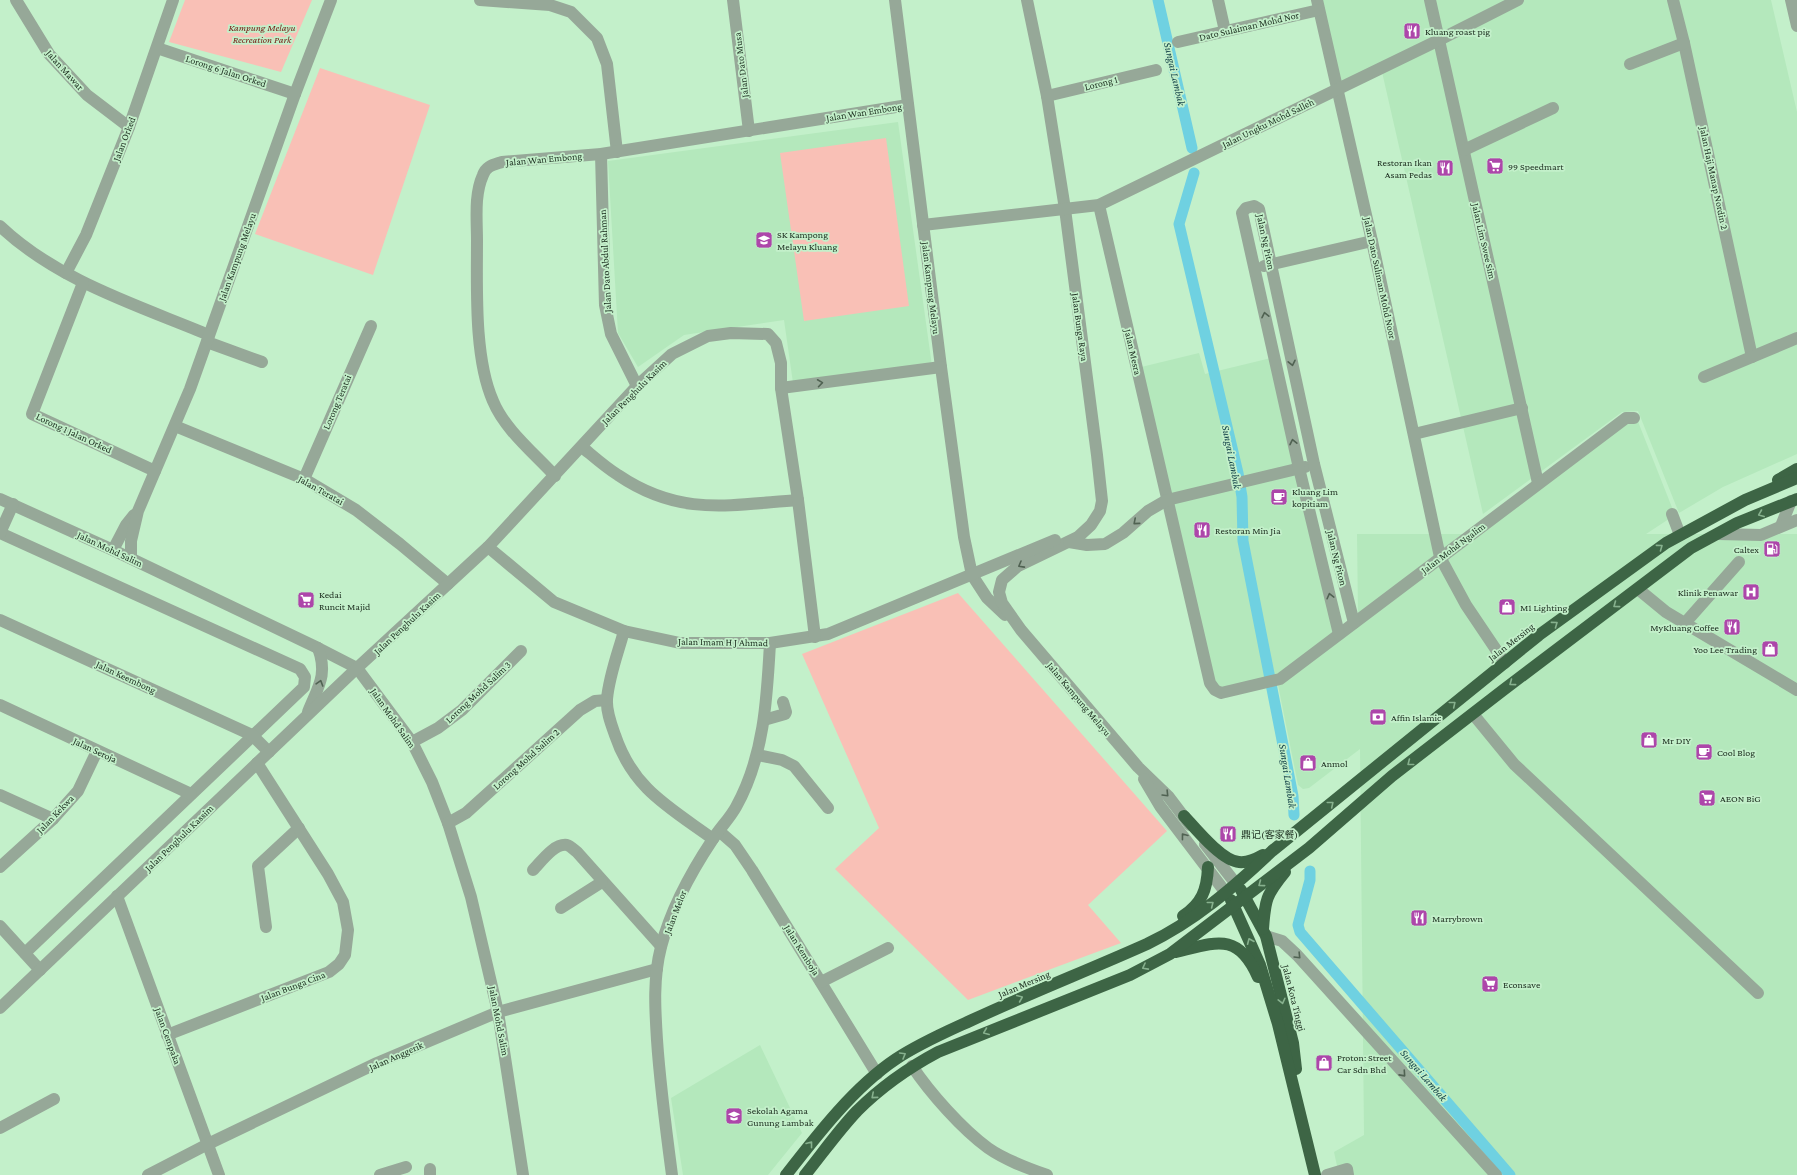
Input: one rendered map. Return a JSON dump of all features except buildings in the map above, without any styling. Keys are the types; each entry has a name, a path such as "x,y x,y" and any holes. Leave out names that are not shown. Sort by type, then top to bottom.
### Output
{"highway":[{"path":"1745,500 1797,469"},
{"name":"Jalan Mersing","path":"786,1175 840,1109 877,1074 896,1059 933,1038 991,1011 1169,934 1190,921 1226,893 1272,850 1540,635 1680,535 1745,500 1797,478"},
{"path":"805,1175 857,1111 912,1066 938,1052 1130,975 1170,954 1309,848 1392,776 1691,548 1737,523 1794,500"},
{"path":"1184,816 1228,860 1240,863 1251,861 1272,850"},
{"path":"1264,933 1266,900 1270,890 1297,857"},
{"path":"1147,944 1164,928 1190,911 1202,898 1207,885 1208,868"},
{"name":"Jalan Kota Tinggi","path":"1236,884 1245,896 1264,933 1292,1043 1303,1126"},
{"name":"Jalan Kota Tinggi","path":"1226,893 1235,905 1260,965 1278,1024 1315,1175"},
{"path":"1170,954 1206,944 1228,944 1243,952 1254,969 1278,1024"}],"street":[{"name":"Jalan Mawar","path":"16,0 49,54 87,96 129,127"},
{"name":"Jalan Orked","path":"66,273 86,235 129,127 173,0"},
{"name":"Jalan Kampung Melayu","path":"131,558 131,541 138,511 175,426 208,339 331,0"},
{"path":"480,0 550,5 571,12 597,38 607,64 617,152"},
{"name":"Jalan Dato Musa","path":"733,0 749,131"},
{"name":"Jalan Kampung Melayu","path":"895,0 940,367 964,537 972,575 986,598 1021,630 1138,767 1168,796 1236,884"},
{"name":"Jalan Bunga Raya","path":"1028,0 1047,96 1065,209 1102,490 1100,511 1091,525"},
{"path":"1218,0 1225,30"},
{"name":"Jalan Lim Swee Sim","path":"1430,0 1538,483"},
{"name":"Jalan Ungku Mohd Salleh","path":"923,225 1099,205 1200,157 1518,0"},
{"name":"Jalan Haji Manap Nordin 2","path":"1674,0 1752,357"},
{"path":"1791,0 1797,26"},
{"name":"Dato Sulaiman Mohd Nor","path":"1178,42 1318,5"},
{"name":"Jalan Dato Suliman Mohd Noor","path":"1318,5 1372,241 1440,557 1466,605 1505,664"},
{"path":"1630,64 1684,43"},
{"name":"Lorong 6 Jalan Orked","path":"157,48 296,94"},
{"name":"Lorong 1","path":"1047,96 1156,70"},
{"name":"Jalan Wan Embong","path":"555,476 508,425 493,401 485,375 477,293 477,192 483,174 488,166 502,162 617,152 908,105"},
{"path":"1464,150 1553,108"},
{"name":"Jalan Dato Abdul Rahman","path":"601,154 605,305 611,334 637,386"},
{"name":"Jalan Mesra","path":"1099,205 1210,683 1215,690 1221,693 1270,682"},
{"name":"Jalan Ng Piton","path":"1339,634 1299,468 1242,213 1246,208 1254,206 1259,209 1314,464 1354,623"},
{"path":"0,226 16,242 83,282 262,362"},
{"path":"1255,268 1372,241"},
{"name":"Lorong 1 Jalan Orked","path":"83,282 32,414 155,471"},
{"name":"Lorong Teratai","path":"304,479 371,326"},
{"name":"Jalan Penghulu Kasim","path":"357,668 488,547 637,386 672,354 708,336 731,332 768,334 776,343 781,363 781,388 798,500 815,636"},
{"path":"1704,377 1797,338"},
{"path":"781,388 940,367"},
{"path":"1414,434 1522,408"},
{"name":"Jalan Mohd Ngalim","path":"1270,682 1280,679 1626,418 1634,418"},
{"name":"Jalan Teratai","path":"175,426 304,479 356,510 448,584"},
{"path":"582,447 618,475 642,489 670,500 692,505 712,506 798,500"},
{"path":"1069,542 1087,545 1104,544 1123,533 1148,511 1167,500 1314,464"},
{"name":"Jalan Mohd Salim","path":"0,499 131,558 357,668 412,742 432,782 448,823 472,897 498,1012 523,1175"},
{"path":"1781,526 1794,500"},
{"path":"13,504 0,533 300,669 305,677 304,687 25,953"},
{"name":"Jalan Kampung Melayu","path":"113,550 126,525 138,511"},
{"path":"1672,514 1680,535"},
{"path":"1718,534 1760,535 1797,520"},
{"path":"1021,630 1002,603 999,592 1002,580 1018,566 1078,537 1091,525"},
{"path":"972,575 1091,525"},
{"name":"Jalan Imam H J Ahmad","path":"488,547 554,602 624,631 680,643 770,643 828,634 972,575"},
{"path":"1685,624 1739,562"},
{"path":"1638,589 1666,612 1685,624 1795,685"},
{"name":"Jalan Keembong","path":"0,620 252,735"},
{"name":"Jalan Kemboja","path":"624,631 610,679 607,700 609,719 621,754 633,774 654,797 735,845 877,1074"},
{"name":"Jalan Melor","path":"672,1175 661,1089 655,1002 657,969 662,946 680,892 716,835 736,807 758,755 764,720 770,643"},
{"path":"306,716 322,677 322,658 318,648"},
{"name":"Lorong Mohd Salim 3","path":"412,742 438,728 462,710 521,651"},
{"name":"Jalan Penghulu Kassim","path":"0,1008 357,668"},
{"name":"Lorong Mohd Salim 2","path":"448,823 466,813 580,710 595,702 607,700"},
{"path":"764,720 785,714 786,712 783,702"},
{"name":"Jalan Seroja","path":"0,706 191,794"},
{"path":"1473,714 1514,764 1758,993"},
{"path":"252,735 269,752"},
{"name":"Jalan Kekwa","path":"0,867 53,819 78,791 97,751"},
{"path":"758,755 782,760 794,766 828,808"},
{"name":"Jalan Bunga Cina","path":"167,1035 329,972 339,964 345,955 348,930 343,902 328,874 257,763"},
{"name":"Jalan Kampung Melayu","path":"1138,767 1160,806 1226,893"},
{"path":"0,795 53,819"},
{"path":"266,927 258,866 298,828"},
{"path":"533,870 552,851 561,845 569,845 662,946"},
{"path":"561,908 602,882"},
{"name":"Jalan Cempaka","path":"117,896 219,1175"},
{"path":"0,926 40,970"},
{"path":"1264,933 1282,941 1297,955 1496,1175"},
{"path":"821,982 888,948"},
{"name":"Jalan Anggerik","path":"148,1175 208,1144 377,1063 498,1012 657,969"},
{"path":"912,1066 922,1080 959,1121 988,1148 1015,1162 1047,1175"},
{"path":"0,1128 54,1099"},
{"path":"380,1175 406,1167"},
{"path":"1327,1175 1347,1169 1348,1175"}],"shaded area":[{"path":"1313,0 1771,0 1797,112 1797,454 1723,487 1679,513 1638,411 1622,412 1483,514 1382,72 1334,95"},
{"name":"SK Kampong Melayu Kluang","path":"898,122 932,366 794,390 784,320 684,335 638,367 618,333 608,161"},
{"path":"1199,353 1205,374 1279,356 1341,627 1358,614 1357,534 1464,534 1635,414 1675,515 1646,534 1797,534 1797,1175 1339,1175 1334,1152 1364,1135 1360,749 1309,788 1303,789 1298,785 1278,685 1213,694 1133,369"},
{"name":"Sekolah Agama Gunung Lambak","path":"760,1045 802,1133 768,1175 683,1175 671,1098"}],"green space":[{"name":"Kampung Melayu Recreation Park","path":"185,0 312,0 281,72 169,42"},
{"path":"320,68 430,105 373,275 255,234"},
{"path":"886,138 909,306 804,321 780,153"},
{"path":"958,593 1167,831 1088,905 1121,943 968,1000 835,869 879,828 802,654"}],"waterway":[{"name":"Sungai Lambak","path":"1158,0 1192,148"},
{"name":"Sungai Lambak","path":"1194,173 1179,224 1238,473 1242,497 1243,541 1293,796 1294,815"},
{"name":"Sungai Lambak","path":"1310,871 1310,880 1298,925 1300,932 1510,1175"}],"place":[{"name":"Kluang roast pig","path":"1412,31"},
{"name":"99 Speedmart","path":"1495,166"},
{"name":"Restoran Ikan Asam Pedas","path":"1445,168"},
{"name":"SK Kampong Melayu Kluang","path":"764,240"},
{"name":"Kluang Lim kopitiam","path":"1279,497"},
{"name":"Restoran Min Jia","path":"1202,530"},
{"name":"Caltex","path":"1772,549"},
{"name":"Klinik Penawar","path":"1751,592"},
{"name":"Kedai Runcit Majid","path":"306,600"},
{"name":"M1 Lighting","path":"1507,607"},
{"name":"MyKluang Coffee","path":"1732,627"},
{"name":"Yoo Lee Trading","path":"1770,649"},
{"name":"Affin Islamic","path":"1378,717"},
{"name":"Mr DIY","path":"1649,740"},
{"name":"Cool Blog","path":"1704,752"},
{"name":"Anmol","path":"1308,763"},
{"name":"AEON BiG","path":"1707,798"},
{"name":"鼎记(客家餐)","path":"1228,834"},
{"name":"Marrybrown","path":"1419,918"},
{"name":"Econsave","path":"1490,984"},
{"name":"Proton: Street Car Sdn Bhd","path":"1324,1063"},
{"name":"Sekolah Agama Gunung Lambak","path":"734,1116"}]}
